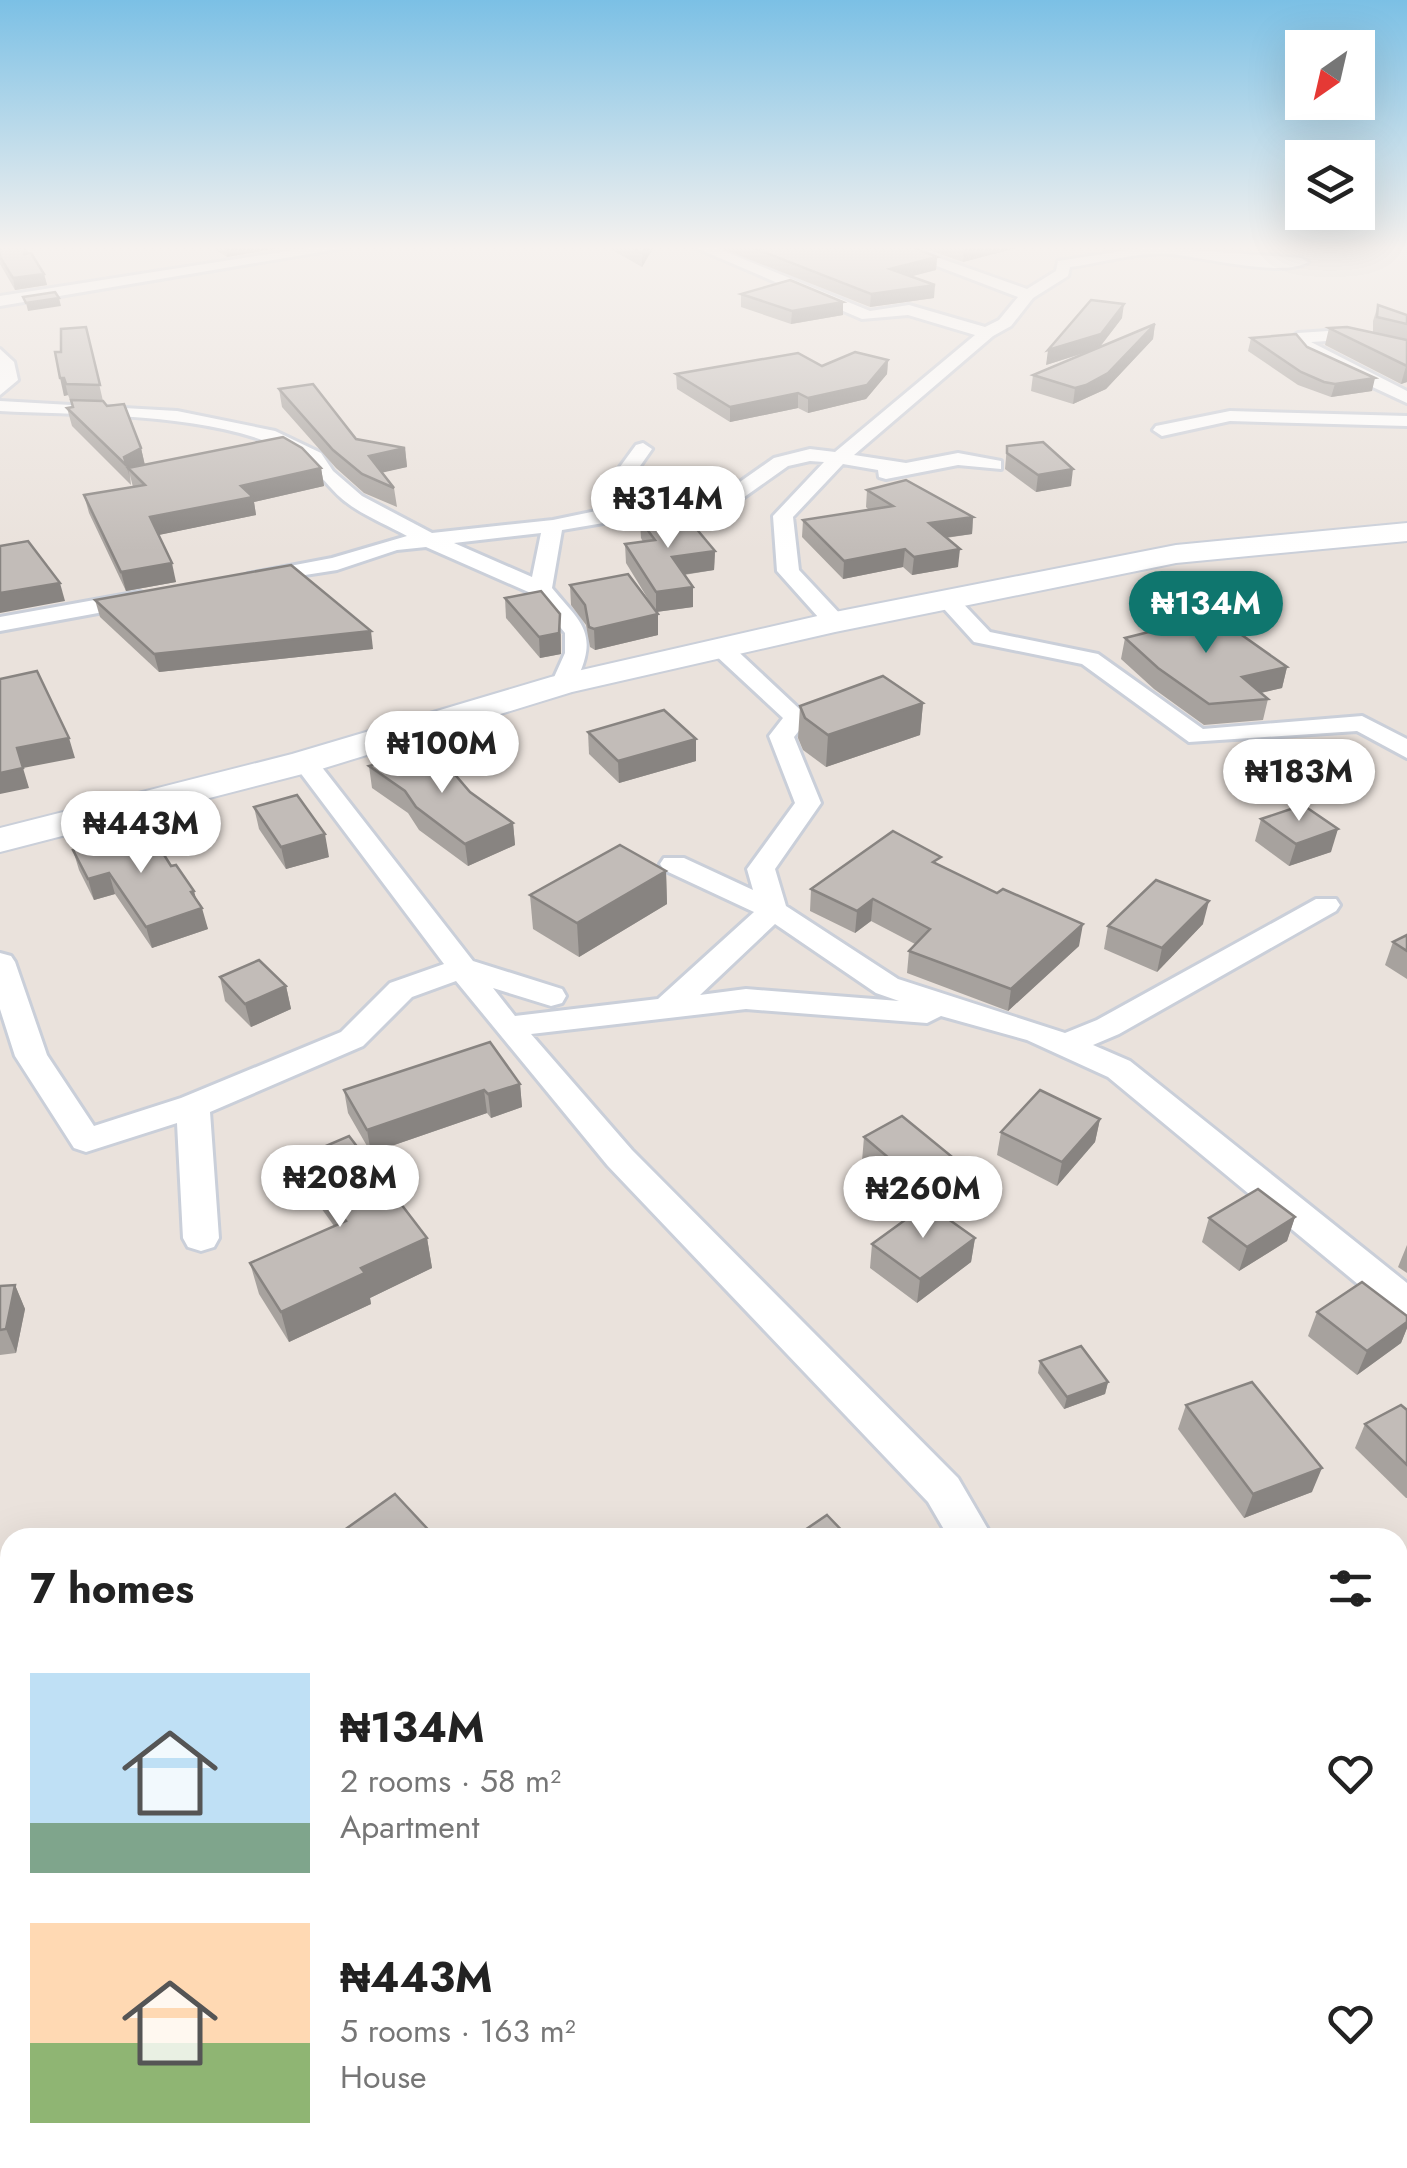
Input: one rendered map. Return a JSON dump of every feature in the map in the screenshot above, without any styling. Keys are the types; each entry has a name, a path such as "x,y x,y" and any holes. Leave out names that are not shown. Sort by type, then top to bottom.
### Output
{"main road":[{"path":"0,840 305,762 563,684 834,622 1176,554 1407,532"}],"street":[{"path":"834,622 788,570 784,516 839,458 969,348"},
{"path":"1308,348 1407,398"},
{"path":"0,390 9,380 2,366"},
{"path":"0,406 177,416 268,434 314,457 326,475 355,500 429,540 541,589 576,632 577,653 563,684"},
{"path":"1162,430 1230,416 1407,420"},
{"path":"633,510 616,486 643,449"},
{"path":"733,496 781,462 810,455 906,469"},
{"path":"242,582 337,564 394,544 553,526 633,510 810,487 958,459 994,464"},
{"path":"541,589 553,526"},
{"path":"0,624 153,596"},
{"path":"946,598 982,637 1090,659 1198,736 1362,723 1407,750"},
{"path":"720,648 797,718 780,736 808,803 761,869 773,910"},
{"path":"305,762 507,1027 620,1158 942,1490 966,1528"},
{"path":"674,864 773,910 887,986 1066,1044 1140,1083 1407,1304"},
{"path":"1066,1044 1108,1026 1326,905"},
{"path":"665,1010 773,910"},
{"path":"0,962 31,1056 86,1140 193,1106 352,1039 400,990 463,968 551,996"},
{"path":"507,1027 746,999 991,1021"},
{"path":"193,1106 201,1238"}],"building":[{"path":"61,348 91,348 100,385 66,384 60,378 55,352 61,352"},
{"path":"1097,348 1132,348 1108,373 1075,388 1033,375"},
{"path":"1266,348 1310,348 1375,378 1335,384 1301,372"},
{"path":"1370,348 1407,348 1407,366"},
{"path":"855,352 888,360 867,385 808,398 798,393 730,407 676,374 798,353 822,366"},
{"path":"313,384 356,439 405,448 369,456 394,488 362,474 333,450 279,389"},
{"path":"71,400 103,401 107,406 124,404 141,448 124,457 127,466 67,408 73,407"},
{"path":"283,437 302,448 321,468 241,486 253,497 150,517 172,563 121,572 84,495 145,485 128,468"},
{"path":"1043,442 1073,469 1038,475 1007,453 1007,446"},
{"path":"906,480 973,517 929,523 960,549 914,557 905,549 844,561 803,520 893,506 867,490"},
{"path":"684,514 715,551 672,557 693,587 656,592 625,544 655,540 640,520"},
{"path":"28,541 60,583 0,593 0,546"},
{"path":"291,565 371,631 154,654 95,600"},
{"path":"628,574 658,614 589,627 585,605 570,585"},
{"path":"541,591 560,614 559,633 539,637 505,598"},
{"path":"1198,604 1287,667 1242,677 1268,699 1209,704 1158,668 1125,638 1177,625 1159,612"},
{"path":"37,671 69,738 17,748 23,768 0,773 0,679"},
{"path":"883,676 923,703 828,735 805,718 800,706"},
{"path":"664,710 696,739 618,761 588,732"},
{"path":"433,749 470,792 513,823 465,844 416,807 405,791 369,766"},
{"path":"297,795 325,834 281,847 254,807"},
{"path":"1303,805 1338,829 1296,844 1261,819"},
{"path":"148,829 202,908 146,927 109,873 88,879 73,850"},
{"path":"893,831 941,857 933,862 997,893 1003,889 1083,924 1011,989 909,951 930,929 873,899 857,911 811,889"},
{"path":"620,845 666,871 577,923 530,895"},
{"path":"1156,880 1209,901 1162,948 1108,926"},
{"path":"1407,935 1407,951 1393,942"},
{"path":"259,960 286,986 245,1004 220,977"},
{"path":"490,1042 520,1084 488,1094 484,1090 367,1130 344,1090"},
{"path":"1040,1090 1100,1119 1062,1162 1001,1132"},
{"path":"902,1116 962,1165 923,1187 864,1137"},
{"path":"349,1136 427,1238 361,1268 365,1273 281,1312 250,1263 346,1221 300,1157"},
{"path":"1258,1189 1295,1217 1247,1247 1209,1218"},
{"path":"927,1204 975,1238 920,1279 872,1244"},
{"path":"1362,1282 1407,1316 1407,1322 1367,1351 1317,1312"},
{"path":"15,1285 6,1329 0,1330 0,1286"},
{"path":"1081,1346 1108,1382 1067,1397 1040,1361"},
{"path":"1252,1382 1322,1468 1253,1494 1186,1405"},
{"path":"1401,1405 1407,1410 1407,1465 1365,1424"},
{"path":"395,1494 427,1528 347,1528"},
{"path":"827,1515 839,1528 808,1528"}]}
